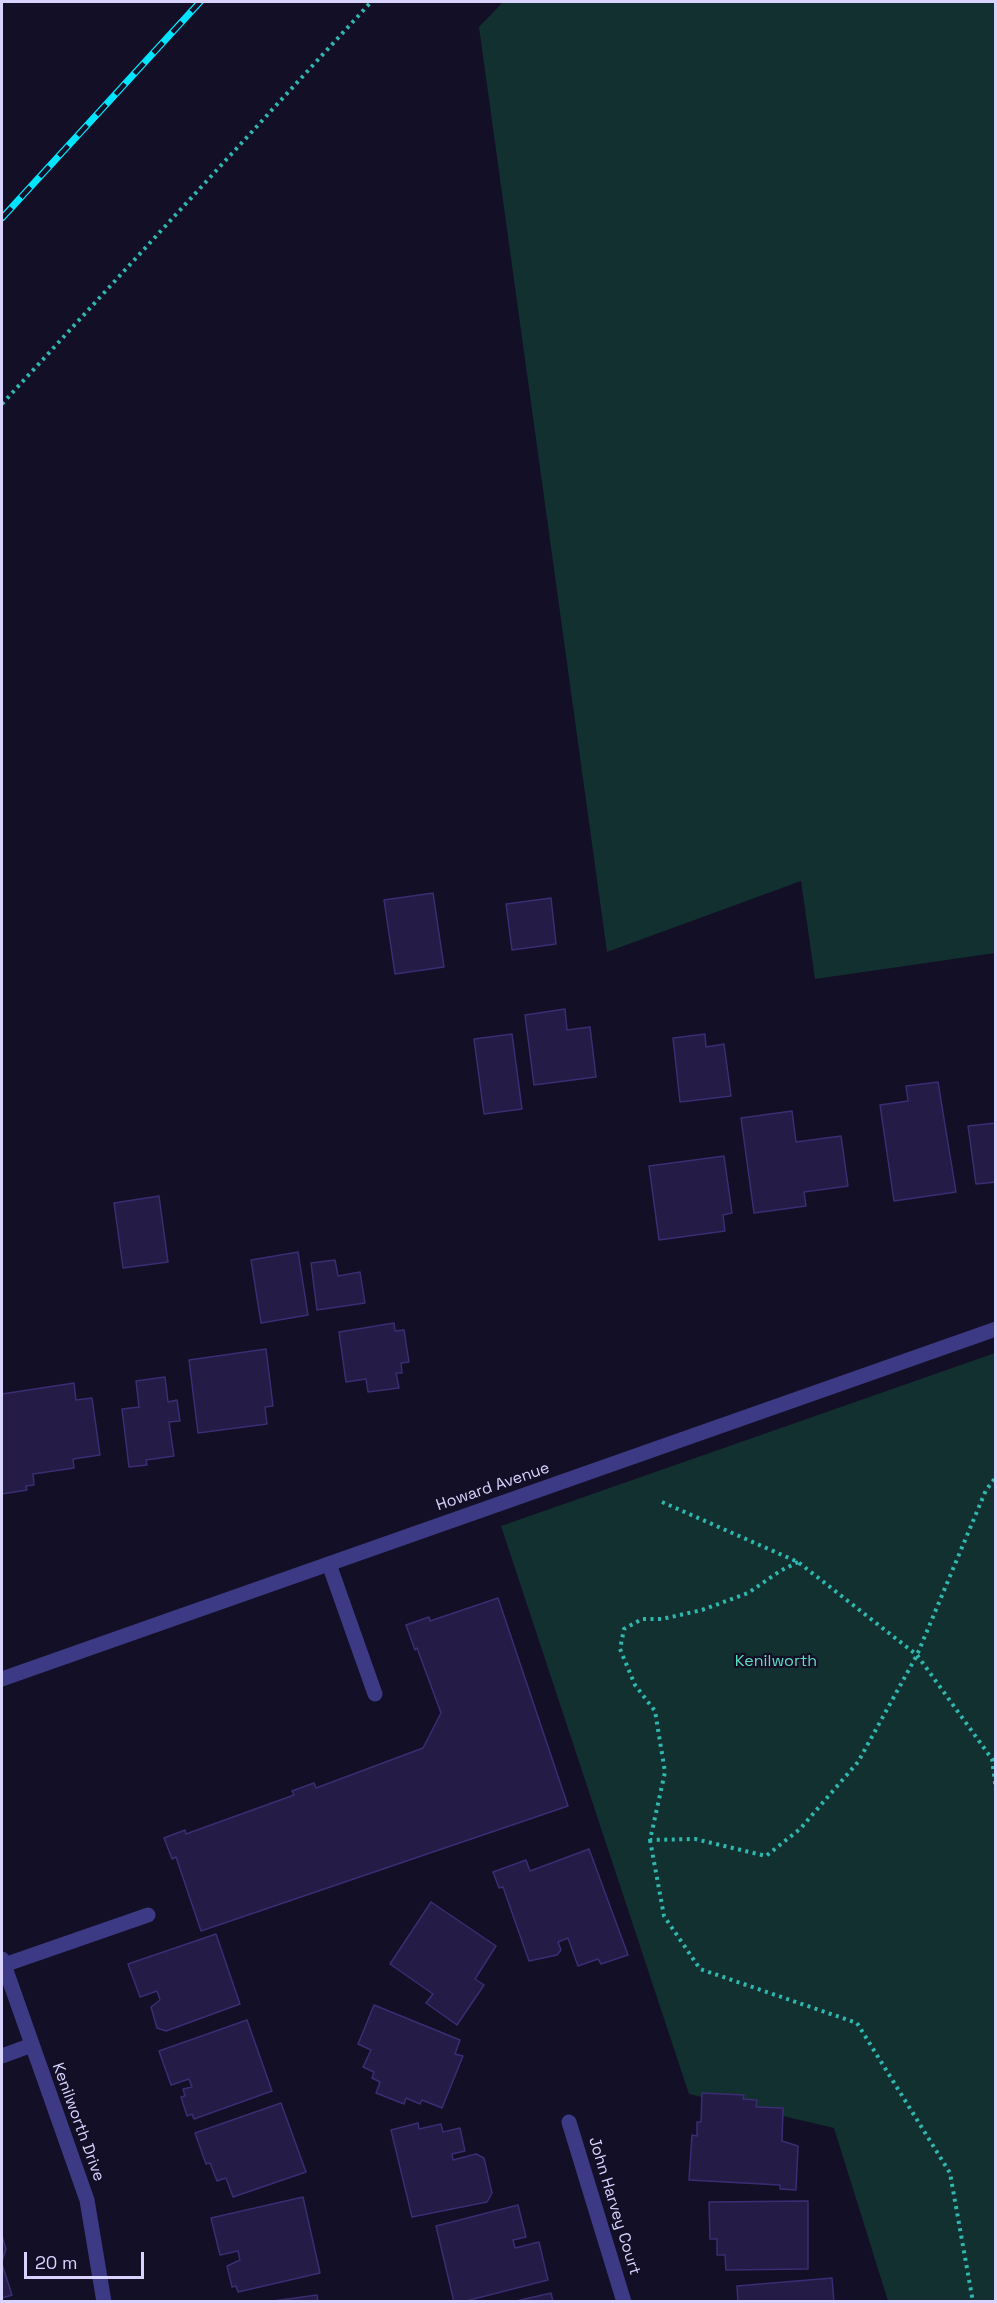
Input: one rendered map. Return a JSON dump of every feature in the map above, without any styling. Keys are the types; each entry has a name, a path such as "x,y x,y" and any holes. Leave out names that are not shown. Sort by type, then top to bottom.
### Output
{"street":[{"name":"Howard Avenue","path":"2,1679 996,1329"},
{"path":"329,1564 375,1694"},
{"path":"3,1962 148,1915"},
{"name":"Kenilworth Drive","path":"3,1962 87,2200 104,2301"},
{"path":"2,2056 32,2045"},
{"name":"John Harvey Court","path":"568,2122 624,2301"}],"path":[{"path":"2,404 371,2"},
{"path":"650,1840 695,1839 766,1856 800,1829 858,1762 917,1655 986,1491 996,1477"},
{"path":"662,1502 798,1563 917,1655 992,1759 996,1790"},
{"path":"798,1563 780,1571 748,1593 702,1610 662,1619 642,1619 624,1629 620,1649 634,1685 655,1711 665,1772 650,1840 664,1916 699,1969 857,2023 950,2173 973,2301"}],"green space":[{"path":"503,2 995,2 995,953 815,979 801,881 607,952 479,27"},
{"name":"Kenilworth","path":"995,1353 995,2301 888,2301 834,2128 689,2094 501,1526"}],"building":[{"path":"433,893 444,967 395,974 384,900"},
{"path":"551,898 556,944 512,950 506,904"},
{"path":"565,1009 567,1030 590,1027 596,1077 534,1085 525,1015"},
{"path":"512,1034 522,1109 484,1114 474,1039"},
{"path":"705,1034 706,1047 724,1044 731,1096 680,1102 673,1038"},
{"path":"938,1082 956,1192 894,1201 880,1105 908,1101 906,1086"},
{"path":"792,1111 796,1142 841,1136 848,1186 804,1192 806,1206 754,1213 741,1118"},
{"path":"996,1123 996,1182 976,1184 968,1126"},
{"path":"724,1156 732,1213 723,1215 725,1231 659,1240 649,1166"},
{"path":"159,1196 168,1262 123,1268 114,1203"},
{"path":"298,1252 308,1315 261,1323 251,1260"},
{"path":"335,1260 338,1276 360,1272 365,1303 317,1310 311,1263"},
{"path":"394,1323 395,1331 404,1330 409,1362 401,1363 402,1373 396,1373 399,1388 368,1392 366,1379 346,1382 339,1332"},
{"path":"266,1349 273,1406 265,1407 267,1424 198,1433 189,1360"},
{"path":"165,1377 168,1402 177,1400 180,1421 169,1422 174,1456 146,1460 147,1465 129,1467 122,1409 139,1407 136,1381"},
{"path":"74,1383 76,1400 92,1398 100,1455 73,1459 74,1468 33,1474 34,1485 26,1486 27,1490 2,1494 2,1394"},
{"path":"498,1598 568,1806 201,1931 176,1857 172,1859 164,1838 185,1830 186,1834 294,1795 292,1791 314,1783 316,1788 423,1748 441,1713 406,1625 429,1617 430,1621"},
{"path":"589,1849 628,1955 601,1964 598,1959 578,1966 568,1938 558,1942 561,1950 557,1955 529,1961 503,1887 499,1888 493,1872 526,1860 530,1871"},
{"path":"431,1902 496,1946 475,1979 484,1985 457,2025 426,2003 433,1994 390,1964"},
{"path":"216,1934 240,2004 166,2031 157,2028 151,2007 160,2000 157,1991 140,1997 128,1964"},
{"path":"374,2005 460,2040 455,2054 463,2056 442,2108 422,2100 420,2104 406,2098 404,2104 376,2093 380,2082 372,2078 374,2072 363,2067 371,2050 358,2044"},
{"path":"247,2020 272,2091 194,2119 192,2114 187,2116 181,2097 185,2096 183,2089 192,2087 189,2079 171,2085 159,2051"},
{"path":"702,2093 744,2095 743,2099 757,2100 756,2107 783,2108 782,2141 798,2146 796,2190 780,2189 780,2185 689,2180 692,2135 697,2136 697,2122 701,2122"},
{"path":"281,2103 306,2172 233,2197 226,2178 217,2181 210,2163 206,2164 195,2133"},
{"path":"418,2123 419,2129 441,2124 443,2132 460,2128 465,2151 452,2154 453,2160 476,2154 484,2158 492,2193 487,2202 412,2217 391,2130"},
{"path":"303,2197 320,2273 238,2292 236,2286 232,2287 227,2266 240,2260 238,2251 220,2255 211,2218"},
{"path":"808,2201 808,2269 726,2270 725,2255 717,2255 717,2239 710,2239 709,2202"},
{"path":"518,2205 526,2237 513,2240 515,2248 539,2242 548,2280 462,2302 454,2302 436,2226"},
{"path":"2,2236 6,2249 2,2261"},
{"path":"2,2264 12,2295 2,2298"},
{"path":"832,2278 834,2302 738,2302 737,2286"},
{"path":"551,2293 553,2302 512,2302"},
{"path":"317,2295 318,2302 266,2302"}],"railway":[{"path":"2,218 200,2"}]}
